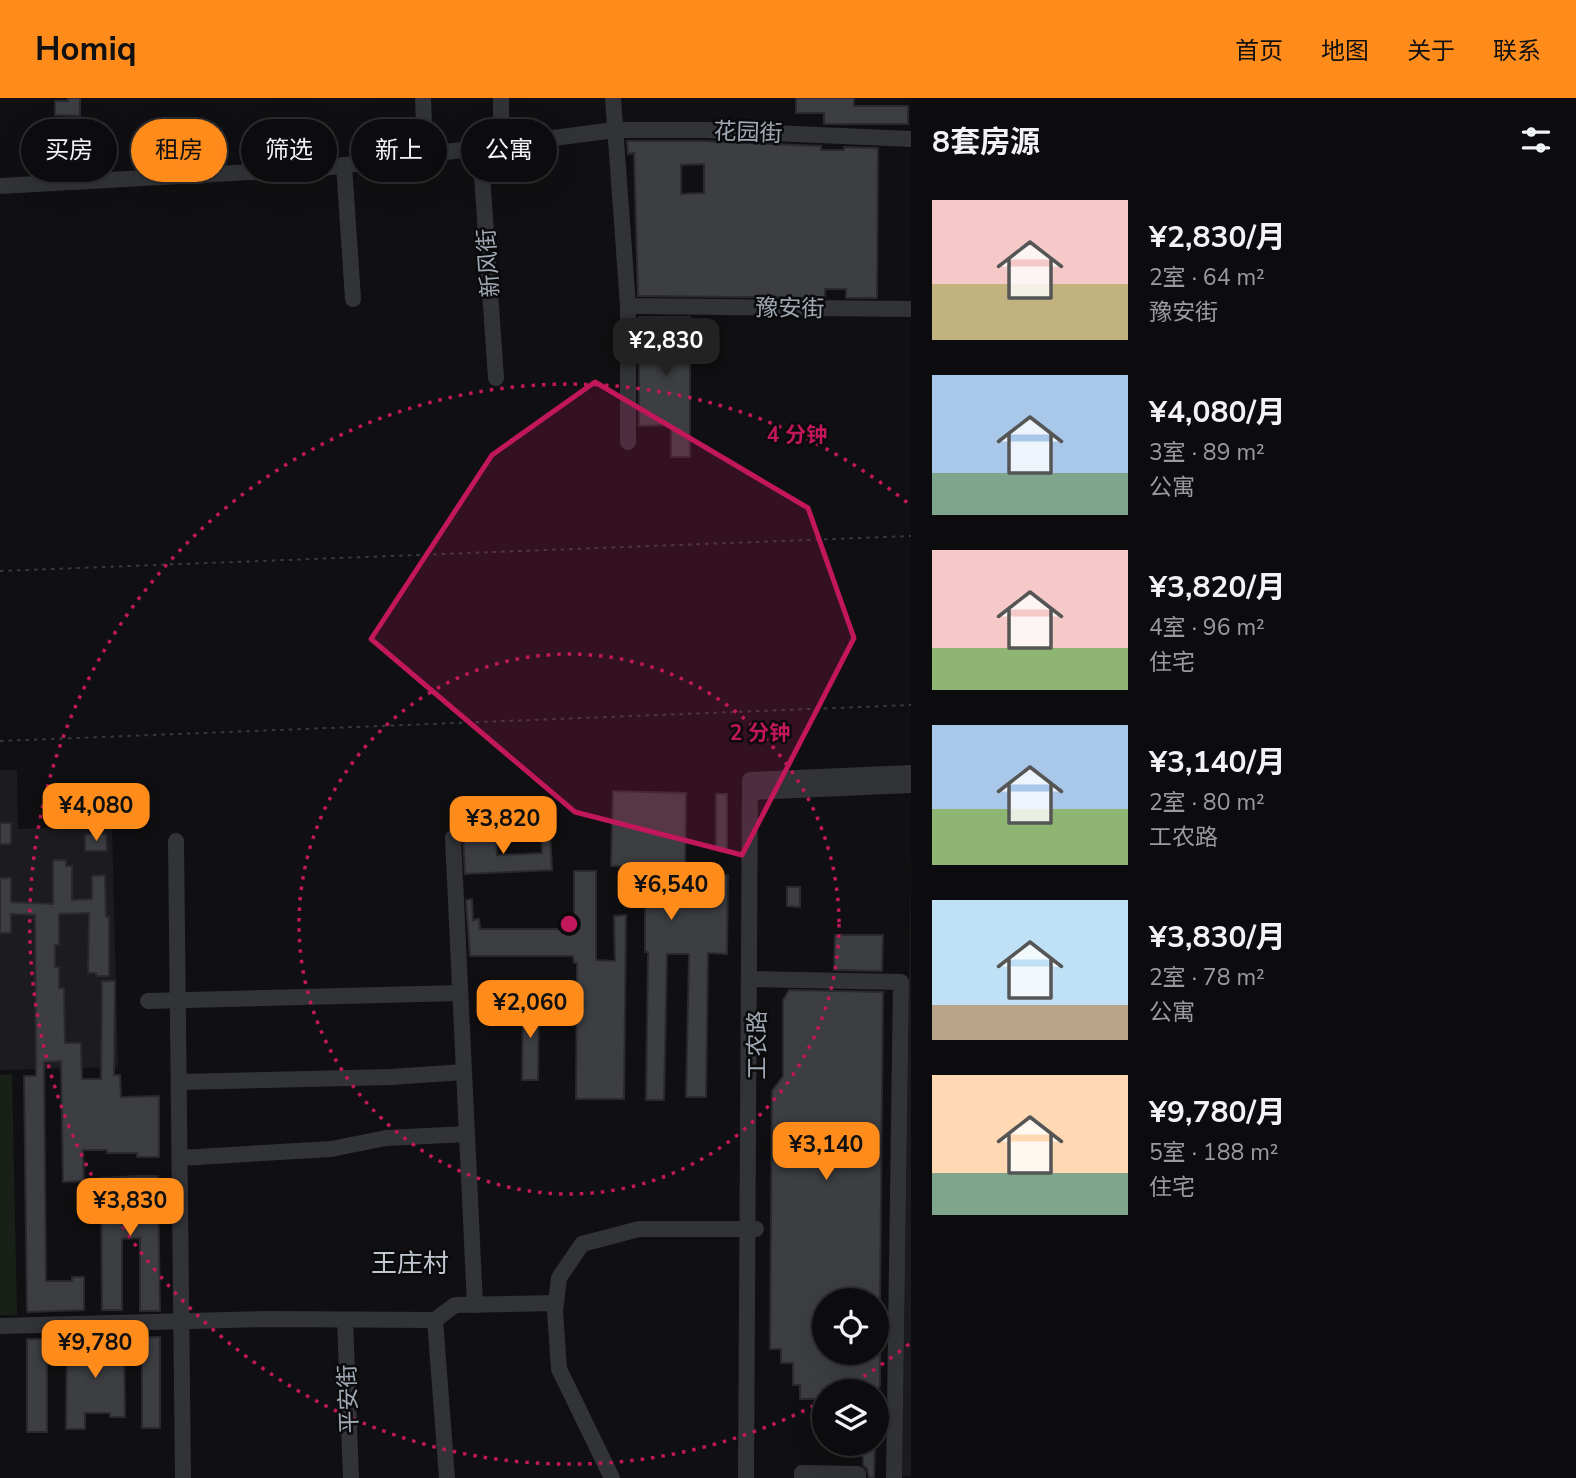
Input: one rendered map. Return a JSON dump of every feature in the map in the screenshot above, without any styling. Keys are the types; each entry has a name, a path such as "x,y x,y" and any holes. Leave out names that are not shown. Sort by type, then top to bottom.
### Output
{"street":[{"path":"423,98 424,119"},
{"path":"500,98 501,119"},
{"path":"613,98 628,306 628,442"},
{"name":"花园街","path":"557,138 615,130 706,130 911,139"},
{"name":"花园街","path":"0,186 351,164"},
{"path":"344,165 353,299"},
{"name":"新风街","path":"482,182 496,378"},
{"name":"豫安街","path":"628,306 911,309"},
{"path":"754,786 911,773"},
{"path":"754,786 911,785"},
{"name":"工农路","path":"754,786 752,1229 755,1478"},
{"path":"453,838 475,1305"},
{"path":"176,841 183,1478"},
{"path":"753,979 901,982 894,1478"},
{"path":"148,1001 460,993"},
{"path":"179,1082 390,1077 464,1072"},
{"path":"180,1158 331,1149 386,1138 467,1134"},
{"path":"612,1478 559,1369 556,1303 559,1278 582,1244 639,1229 752,1229"},
{"name":"工农路","path":"746,1478 752,1229"},
{"path":"0,1326 435,1320 455,1305 556,1303"},
{"name":"平安街","path":"345,1320 351,1478"},
{"path":"435,1320 447,1478"},
{"path":"803,1478 802,1473 858,1474 858,1478"}],"path":[{"path":"0,571 911,536"},
{"path":"0,741 911,705"}],"highlighted area":[{"path":"595,382 808,508 854,638 742,855 575,812 371,639 492,455"}],"shaded area":[{"path":"0,770 17,770 18,829 112,827 118,1067 0,1070"},
{"path":"911,853 911,1476 902,1476"},
{"path":"12,1074 17,1315 0,1315 0,1075"}],"building":[{"path":"68,98 80,98 80,116 55,115 55,101 68,101"},
{"path":"796,98 854,98 854,106 908,106 908,124 824,124 824,113 796,113"},
{"path":"627,141 821,146 821,150 844,150 844,147 878,148 877,298 846,298 846,289 825,289 825,298 638,296 634,153 628,154","holes":["704,164 704,193 681,194 681,165"]},
{"path":"639,317 690,317 690,457 671,457 671,425 639,426"},
{"path":"613,791 686,793 685,874 728,875 727,954 708,953 706,1097 686,1097 689,954 667,954 664,1100 646,1100 648,952 645,952 645,867 611,866"},
{"path":"716,794 727,794 727,850 716,850"},
{"path":"0,823 11,823 11,844 0,844"},
{"path":"550,831 552,870 465,874 463,835 496,834 497,855 525,854 542,853 541,832"},
{"path":"85,834 106,834 107,851 85,851"},
{"path":"53,860 66,860 66,866 72,866 72,900 92,899 92,876 105,875 106,917 109,917 109,976 96,976 96,973 88,973 89,913 59,914 59,945 55,945 55,967 59,967 59,988 64,988 65,1043 81,1043 82,1079 101,1079 102,981 115,981 114,1075 120,1075 121,1097 159,1096 159,1157 137,1157 137,1153 107,1153 107,1150 83,1150 84,1181 63,1182 61,1061 44,1062 46,1281 72,1281 72,1277 84,1277 84,1310 27,1312 24,1076 36,1076 35,915 11,914 11,933 0,933 0,878 11,878 11,902 53,904"},
{"path":"574,871 596,871 596,960 615,961 614,916 626,915 624,1099 576,1099 577,963 574,963 573,956 470,956 466,900 472,899 473,920 479,919 480,929 574,929"},
{"path":"787,887 800,887 800,907 787,906"},
{"path":"835,935 883,935 882,971 834,970"},
{"path":"789,990 883,992 880,1288 812,1288 812,1365 880,1365 880,1379 812,1379 812,1399 800,1399 800,1385 793,1385 793,1363 781,1363 781,1349 770,1349 772,1091 783,1076 783,1000"},
{"path":"523,999 539,999 538,1080 522,1080"},
{"path":"158,1176 160,1311 140,1311 140,1238 122,1239 122,1310 102,1310 101,1178"},
{"path":"109,1337 124,1337 125,1417 110,1417 110,1413 85,1413 85,1429 66,1429 67,1338 85,1338 85,1343 108,1343"},
{"path":"142,1337 160,1337 160,1428 142,1428"},
{"path":"27,1339 47,1339 47,1432 27,1432"},
{"path":"863,1456 875,1456 874,1478 869,1478 863,1465"}],"district":[{"name":"王庄村","path":"410,1263"}]}
